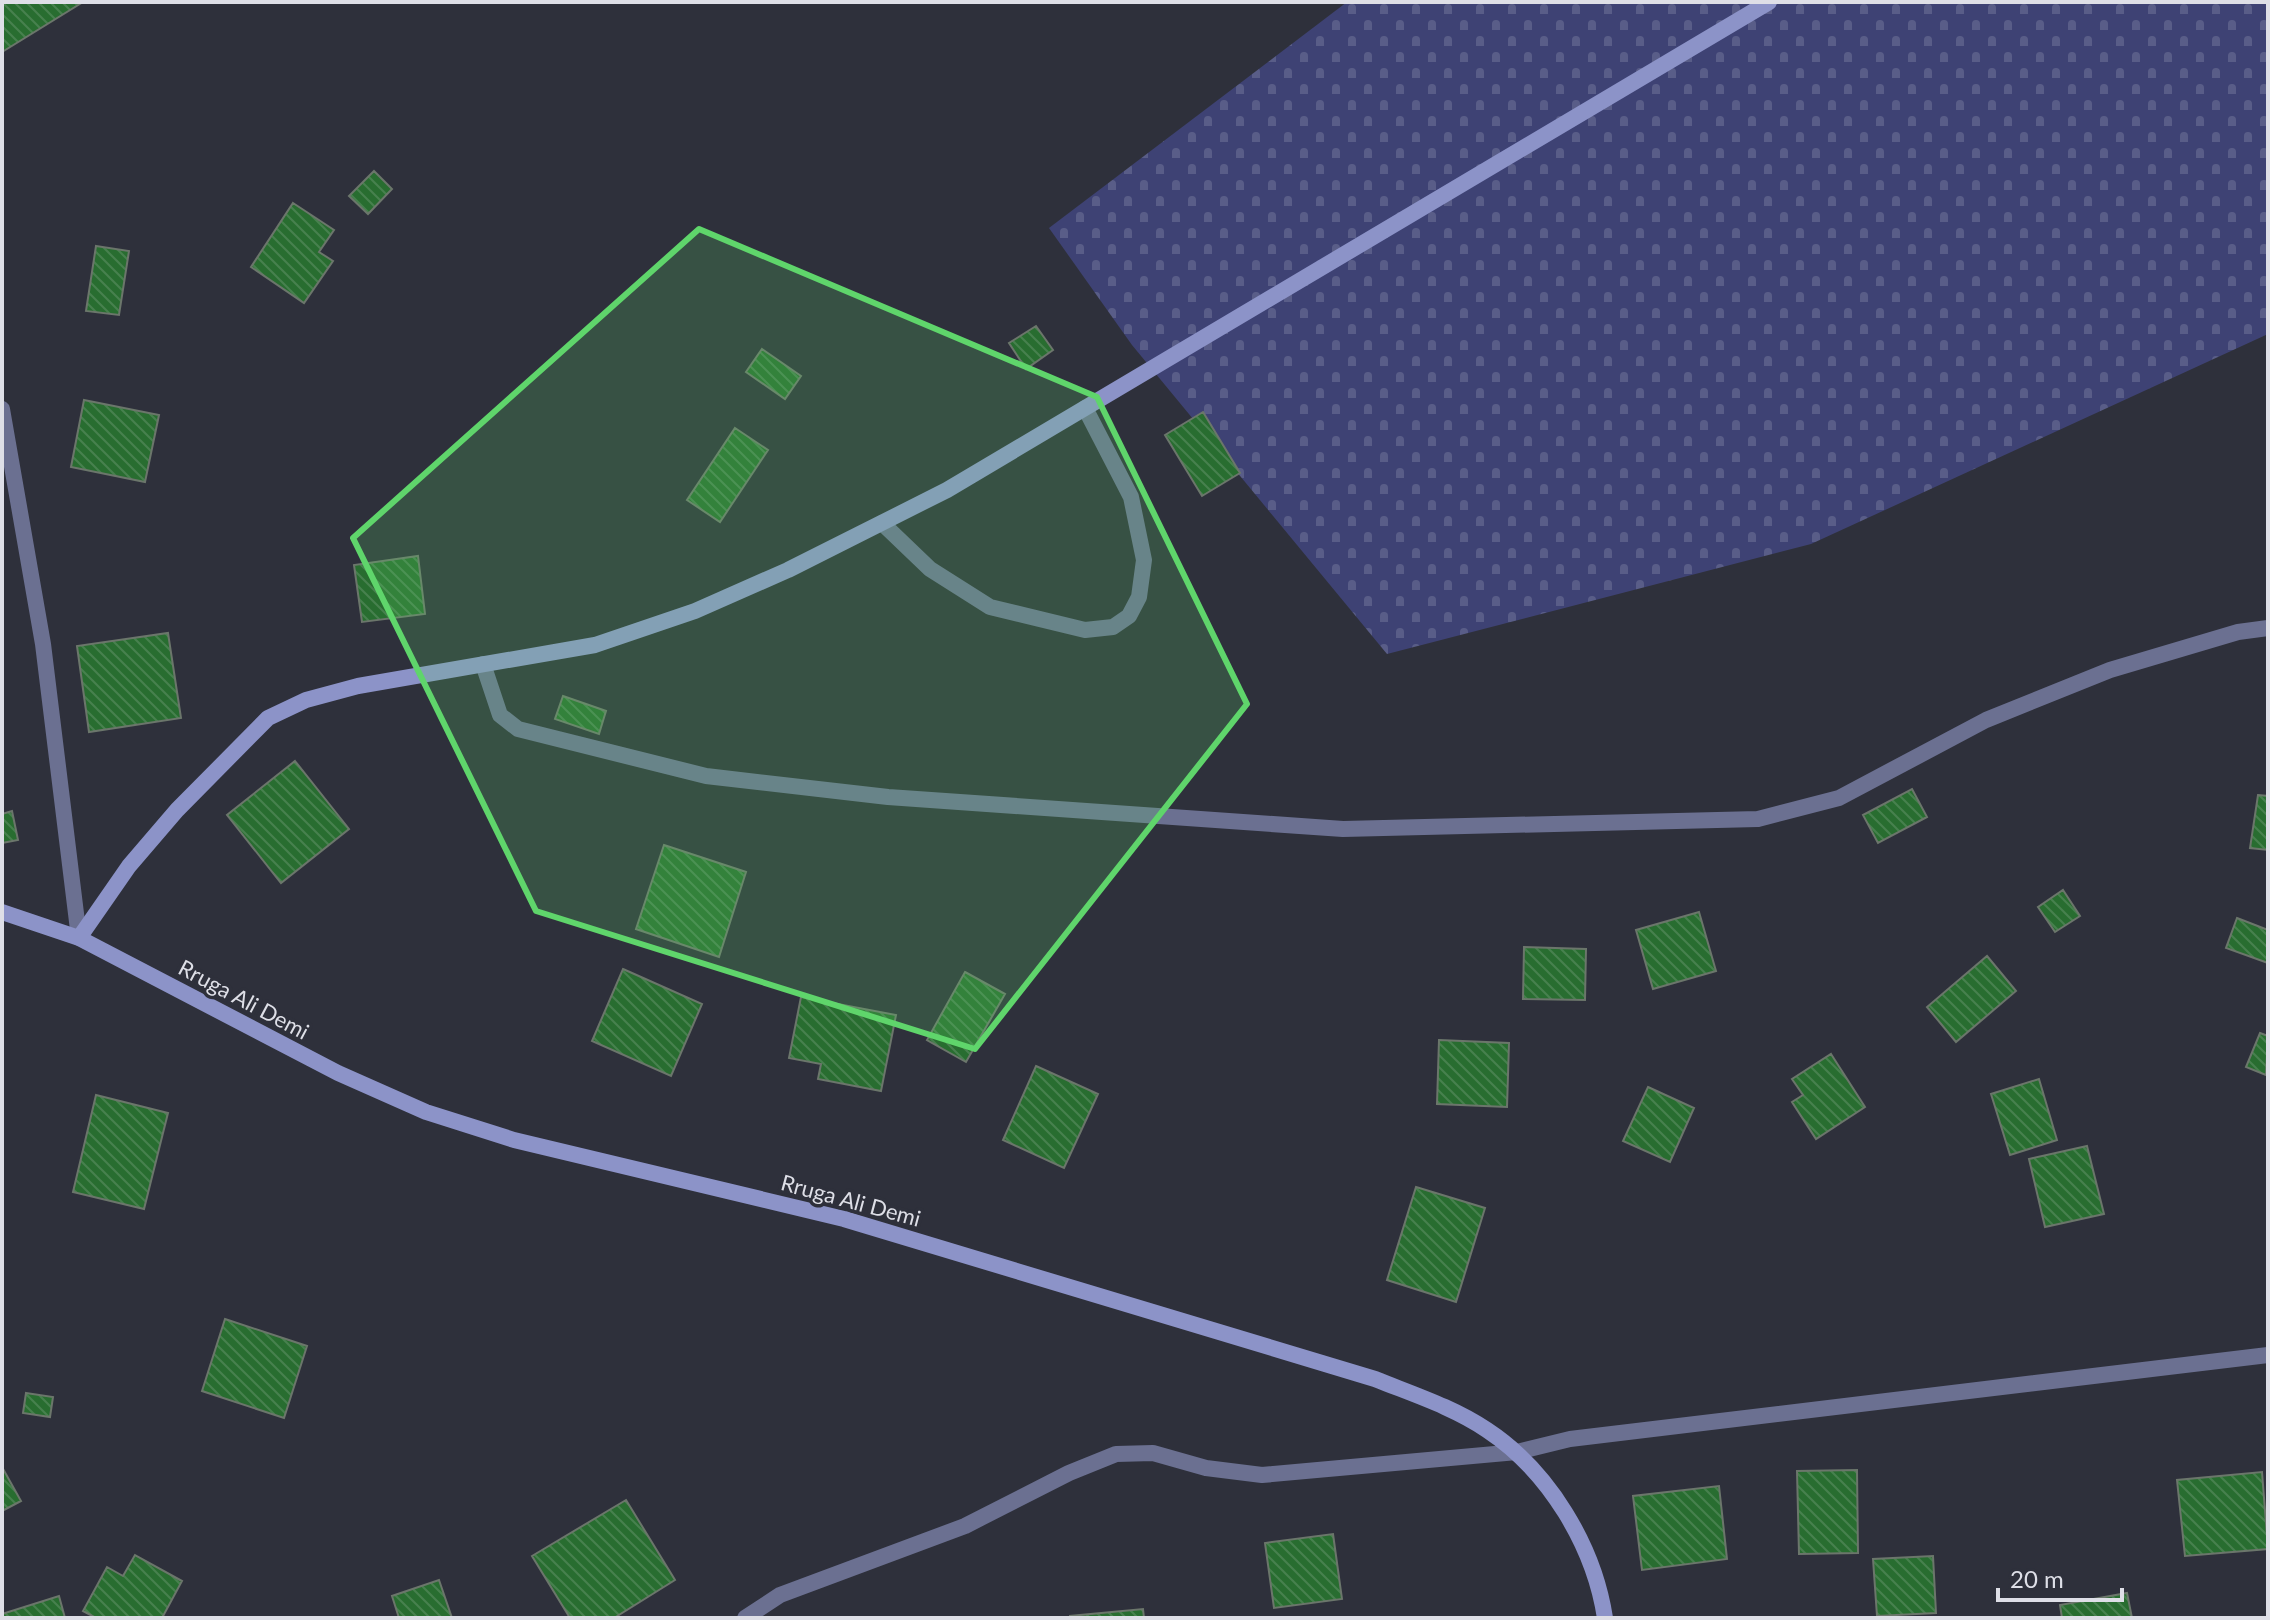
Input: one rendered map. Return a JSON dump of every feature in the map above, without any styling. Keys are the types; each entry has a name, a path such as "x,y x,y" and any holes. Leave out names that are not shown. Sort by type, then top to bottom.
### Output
{"street":[{"path":"79,938 129,866 177,810 268,718 306,700 358,686 595,645 695,611 882,523 947,490 1769,2"},
{"path":"882,523 930,569 990,607 1085,630 1113,627 1129,616 1139,597 1144,560 1131,497 1085,408"},
{"path":"2,409 43,644 79,938"},
{"path":"483,664 500,715 518,729 706,776 888,797 1343,829 1758,819 1839,798 1986,720 2110,670 2238,632 2268,628"},
{"name":"Rruga Ali Demi","path":"2,912 79,938 338,1073 426,1112 514,1140 844,1219 1375,1379 1485,1428 1517,1452 1555,1498 1580,1542 1599,1583 1605,1618"},
{"path":"745,1618 780,1595 965,1526 1069,1473 1116,1454 1153,1453 1206,1468 1262,1475 1517,1452 1586,1437 2268,1355"}],"highlighted area":[{"path":"699,229 1097,397 1247,704 975,1049 536,911 353,538"}],"green space":[{"path":"1347,2 2268,2 2268,334 1811,544 1387,654 1132,345 1049,228"}],"building":[{"path":"2,2 83,2 2,52"},
{"path":"374,171 392,189 368,214 349,196"},
{"path":"293,203 334,230 319,252 333,261 304,303 251,267"},
{"path":"96,246 129,251 119,315 86,311"},
{"path":"1036,326 1053,350 1026,369 1009,343"},
{"path":"762,349 801,376 785,399 746,372"},
{"path":"84,400 159,415 145,482 71,467"},
{"path":"1203,412 1240,473 1202,496 1165,435"},
{"path":"735,428 768,450 720,522 687,500"},
{"path":"418,556 425,614 362,622 354,565"},
{"path":"168,633 181,718 89,732 77,646"},
{"path":"563,696 606,711 599,734 555,719"},
{"path":"295,761 349,829 281,883 227,815"},
{"path":"1912,789 1927,817 1878,843 1863,815"},
{"path":"2258,795 2268,796 2268,850 2250,848"},
{"path":"12,811 18,840 2,843 2,814"},
{"path":"664,845 746,872 719,957 636,929"},
{"path":"2063,890 2080,916 2055,932 2038,907"},
{"path":"1699,912 1716,971 1653,989 1636,930"},
{"path":"2237,918 2268,930 2268,963 2226,948"},
{"path":"1524,947 1586,949 1585,1000 1523,999"},
{"path":"1987,956 2016,991 1956,1042 1927,1007"},
{"path":"623,969 702,1004 671,1076 592,1041"},
{"path":"965,972 1005,994 966,1062 927,1040"},
{"path":"801,997 896,1015 881,1091 818,1079 821,1064 789,1058"},
{"path":"2260,1033 2268,1036 2266,1075 2246,1067"},
{"path":"1439,1040 1509,1043 1507,1107 1437,1104"},
{"path":"1831,1054 1865,1107 1816,1139 1792,1102 1803,1095 1792,1079"},
{"path":"1036,1066 1098,1094 1064,1168 1003,1140"},
{"path":"2039,1079 2057,1140 2010,1155 1991,1094"},
{"path":"1648,1087 1694,1108 1670,1162 1623,1141"},
{"path":"96,1095 168,1113 144,1209 73,1192"},
{"path":"2087,1146 2104,1214 2045,1227 2029,1159"},
{"path":"1416,1187 1485,1208 1456,1302 1387,1280"},
{"path":"225,1319 307,1346 284,1418 202,1391"},
{"path":"26,1393 53,1397 50,1417 23,1413"},
{"path":"2,1467 21,1501 2,1511"},
{"path":"1857,1470 1858,1553 1799,1554 1797,1471"},
{"path":"2262,1472 2268,1549 2185,1556 2177,1480"},
{"path":"1719,1486 1727,1559 1642,1570 1633,1496"},
{"path":"626,1500 675,1580 614,1618 570,1618 532,1556"},
{"path":"1333,1534 1342,1599 1274,1608 1265,1543"},
{"path":"135,1555 182,1581 162,1618 96,1618 83,1611 107,1567 123,1576"},
{"path":"1933,1556 1936,1613 1877,1616 1873,1559"},
{"path":"439,1580 452,1618 399,1618 392,1596"},
{"path":"2127,1593 2132,1618 2062,1618 2060,1605"},
{"path":"59,1596 65,1618 2,1618 2,1614"},
{"path":"1143,1609 1144,1618 1070,1618 1070,1616"}]}
